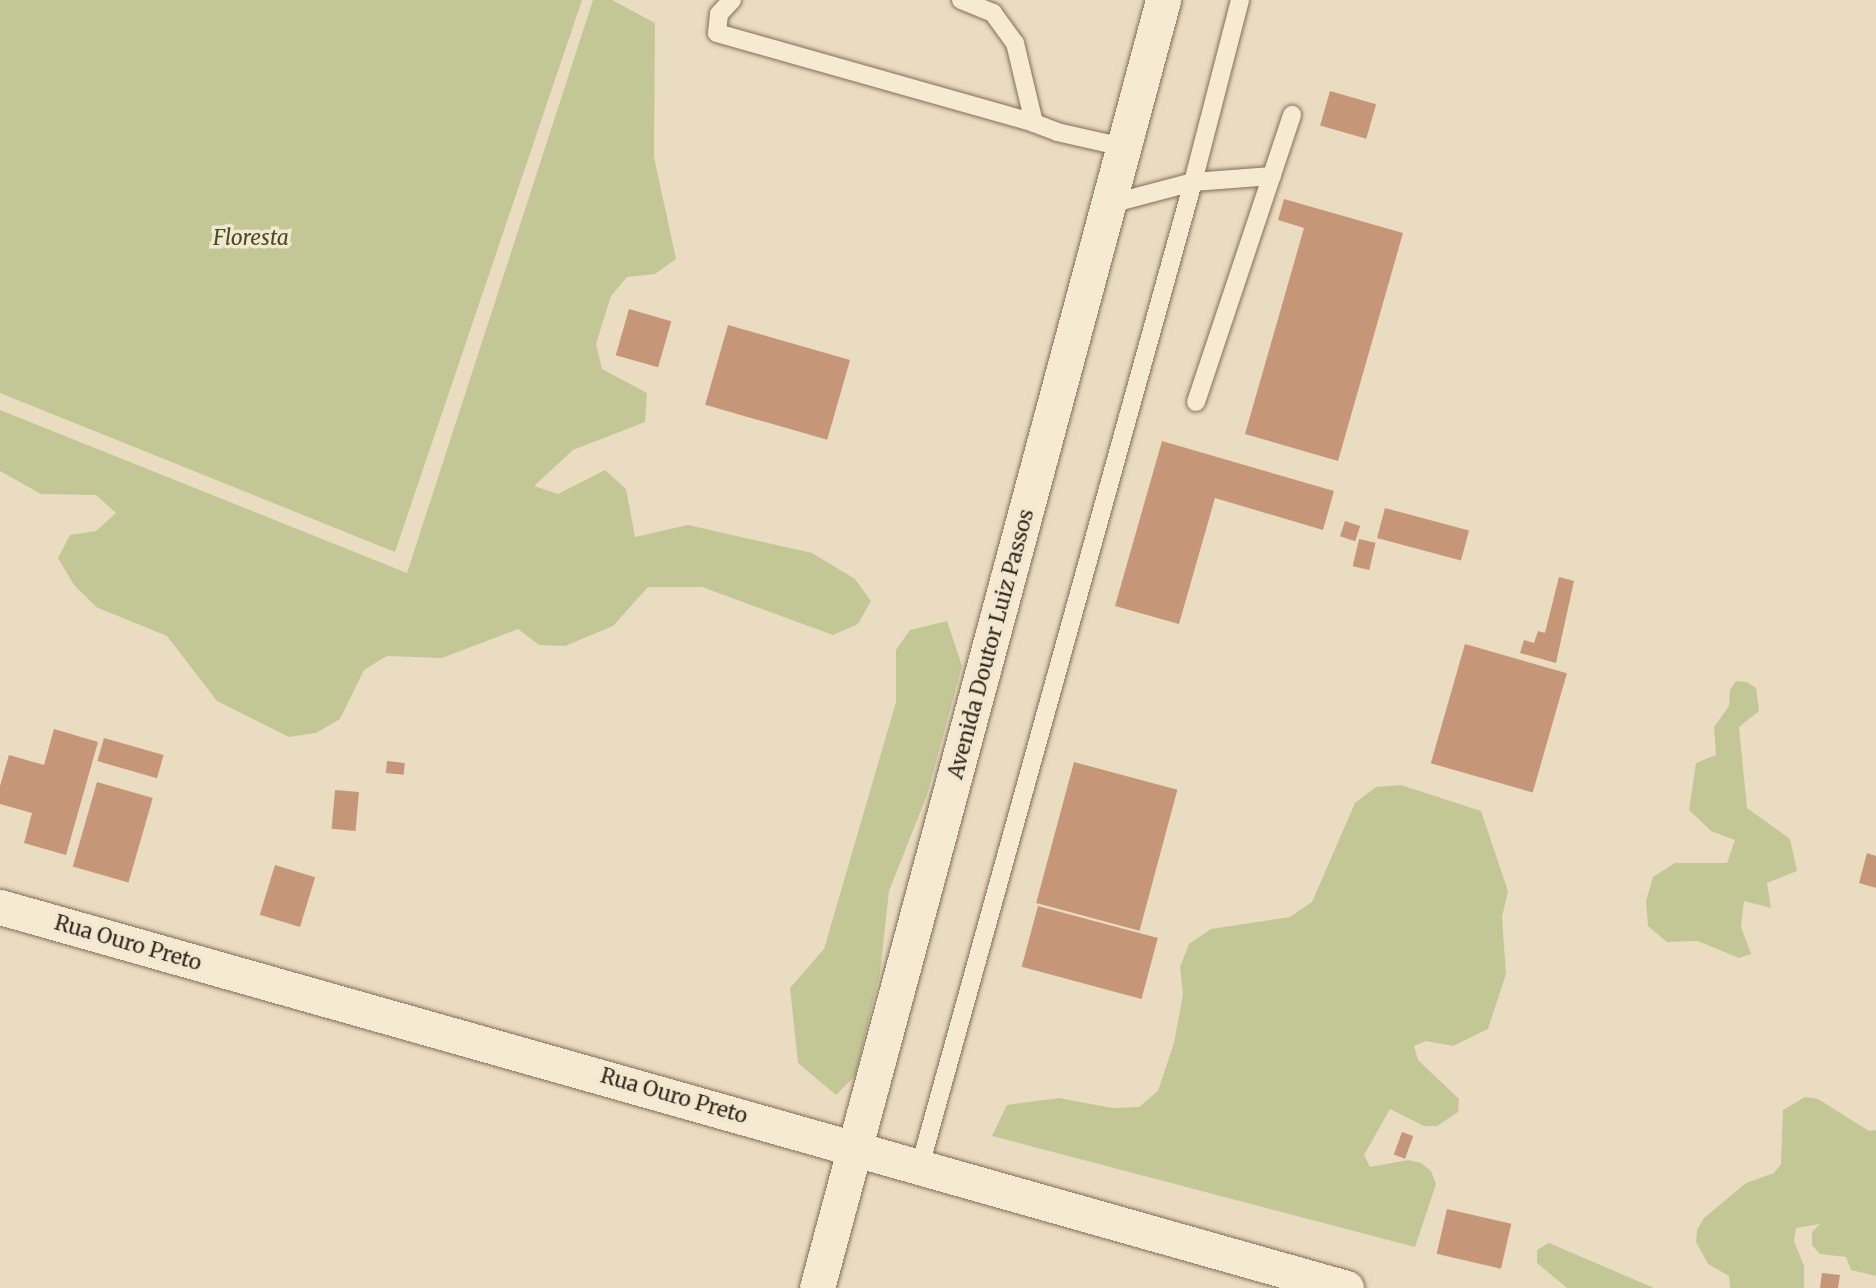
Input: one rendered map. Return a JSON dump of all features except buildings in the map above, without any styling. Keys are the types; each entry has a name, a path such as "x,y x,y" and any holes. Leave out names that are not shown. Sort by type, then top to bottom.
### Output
{"street":[{"name":"Avenida Doutor Luiz Passos","path":"817,1288 1163,0"},
{"name":"Rua Ouro Preto","path":"0,907 856,1147 1346,1288"}],"lane":[{"path":"732,0 719,14 717,33 1034,122 1057,132 1123,148"},
{"path":"961,0 993,13 1015,43 1034,122"},
{"path":"920,1166 1193,182 1240,0"},
{"path":"1196,402 1292,115"},
{"path":"1110,204 1193,182 1272,176"}],"green space":[{"name":"Floresta","path":"0,0 582,0 395,552 0,393"},
{"path":"593,0 612,0 655,23 654,157 676,259 655,274 627,277 611,296 596,344 602,369 647,393 645,422 573,450 534,486 558,494 605,470 626,489 635,537 688,525 812,553 855,579 871,601 858,624 833,635 702,587 648,587 613,626 565,646 539,645 518,629 442,658 387,656 364,670 340,719 316,733 289,737 217,701 167,636 96,607 74,585 58,558 70,535 96,531 116,513 96,495 41,494 0,471 0,410 407,573"},
{"path":"947,621 962,666 927,795 889,891 880,973 855,1076 836,1095 798,1063 790,988 824,949 896,702 896,650 910,630"},
{"path":"1736,681 1747,682 1756,688 1759,711 1739,727 1747,808 1790,839 1797,871 1767,883 1771,908 1744,901 1741,927 1751,954 1739,958 1698,941 1667,942 1648,926 1646,901 1653,877 1675,863 1727,863 1735,840 1711,831 1689,810 1696,763 1716,755 1714,727 1729,706 1730,690"},
{"path":"1401,785 1481,811 1508,891 1502,917 1506,974 1488,1029 1453,1046 1426,1041 1414,1046 1418,1060 1459,1099 1458,1112 1437,1126 1424,1126 1390,1109 1364,1155 1370,1167 1408,1160 1421,1163 1431,1171 1436,1184 1415,1247 992,1136 1007,1105 1059,1098 1112,1108 1139,1107 1158,1091 1174,1043 1183,994 1180,967 1189,944 1211,929 1290,917 1312,902 1355,803 1376,787"},
{"path":"1805,1097 1818,1099 1869,1131 1876,1130 1876,1276 1851,1270 1846,1257 1820,1254 1812,1245 1812,1232 1820,1224 1796,1228 1794,1241 1804,1266 1804,1288 1730,1288 1729,1276 1708,1264 1696,1242 1697,1230 1704,1218 1746,1183 1774,1173 1781,1164 1783,1110"},
{"path":"1549,1243 1654,1288 1567,1288 1537,1263 1537,1250"}]}
